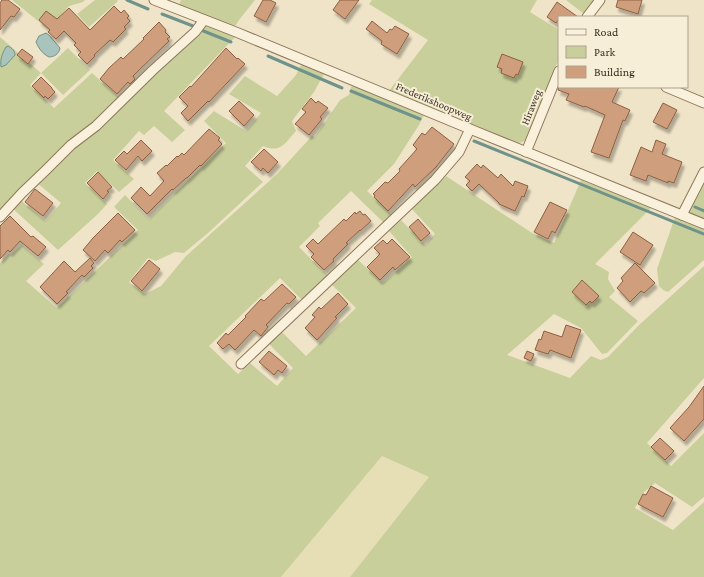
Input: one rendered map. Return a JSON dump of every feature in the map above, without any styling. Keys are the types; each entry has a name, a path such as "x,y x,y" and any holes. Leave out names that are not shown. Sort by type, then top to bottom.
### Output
{"street":[{"name":"Frederikshoopweg","path":"154,0 704,224"},
{"path":"588,16 600,0"},
{"path":"0,217 22,193 71,146 96,126 153,70 195,32 204,20"},
{"name":"Hiraweg","path":"526,152 558,73"},
{"path":"668,88 704,103"},
{"path":"241,364 435,180 459,152 470,129"},
{"path":"682,215 704,172"}],"shaded area":[{"path":"382,456 429,477 350,577 281,577"}],"green space":[{"path":"12,0 85,0 69,6 48,29"},
{"path":"95,0 118,0 89,27 77,14"},
{"path":"181,0 255,0 236,25 230,26 179,5"},
{"path":"372,0 537,0 530,12 558,29 558,61 527,138 520,143 517,143 389,91 428,40 369,4"},
{"path":"566,0 594,0 584,14"},
{"path":"204,25 236,36 164,111 185,130 172,142 154,126 144,135 139,131 113,160 134,179 119,192 97,171 85,183 107,204 58,250 11,207 19,199 46,221 61,203 36,182"},
{"path":"0,37 41,73 30,85 54,108 92,73 121,99 0,214"},
{"path":"68,48 90,70 63,95 41,73"},
{"path":"301,65 324,74 314,92 292,121 296,131 279,148 274,149 263,146 245,166 263,182 184,253 175,252 156,261 148,258 129,282 145,294 161,286 186,256 277,174 312,136 315,137 340,100 349,95 351,87 354,86 424,115 394,164 367,191 392,215 384,223 351,191 318,223 320,226 299,247 329,277 303,301 280,278 209,346 238,374 250,363 277,386 293,368 269,344 282,332 306,356 356,308 330,283 357,259 383,283 412,257 389,231 401,220 425,245 435,234 411,208 446,176 532,233 554,243 581,180 651,208 595,264 609,272 608,279 615,291 609,297 638,321 607,353 602,354 581,328 554,314 507,355 570,378 591,356 601,360 608,357 639,325 704,266 704,378 647,443 671,466 704,433 704,497 692,507 655,483 644,492 635,508 673,530 704,502 704,577 350,577 429,477 382,456 281,577 0,577 0,263 9,254 11,255 22,245 44,264 26,281 57,308 138,230 114,207 125,195 149,219 226,143 204,121 214,111 246,131 261,113 229,94 245,76 277,96 296,75"},
{"path":"704,176 704,220 690,213 689,209"},
{"path":"675,217 704,229 704,260 668,292 659,286 657,269"}],"water":[{"path":"46,33 60,48 56,55 49,57 40,49 36,42 39,36"},
{"path":"8,46 13,50 15,55 6,65 1,67 2,54"}],"building":[{"path":"2,0 8,0 20,9 14,17 11,16 0,30 0,3"},
{"path":"263,0 270,0 276,3 266,22 254,16"},
{"path":"340,0 359,0 345,19 333,10"},
{"path":"618,0 642,0 638,14 616,7"},
{"path":"557,2 577,16 558,16 556,23 547,17"},
{"path":"114,6 121,13 124,10 129,16 127,18 130,21 124,27 126,29 113,42 110,40 87,64 78,55 81,52 74,45 76,43 64,31 56,39 48,32 50,30 39,20 46,11 57,19 69,8 90,30"},
{"path":"372,21 387,33 395,26 409,34 397,54 381,44 382,41 366,29"},
{"path":"159,22 170,37 167,39 169,41 133,76 135,79 130,84 128,82 117,94 100,79 121,57 123,59 144,39 143,38"},
{"path":"226,48 237,59 238,58 245,64 209,102 208,101 188,121 181,113 188,106 179,97 190,86 191,87"},
{"path":"22,49 33,57 28,64 17,55"},
{"path":"502,54 523,62 518,75 516,74 514,78 501,73 502,69 497,67"},
{"path":"41,77 55,92 48,99 45,96 44,98 32,86"},
{"path":"559,88 619,88 612,102 630,110 625,121 623,120 609,158 591,152 605,115 585,106 584,107 566,100 569,94 558,90"},
{"path":"311,98 316,103 318,101 328,108 320,117 322,119 309,135 295,124 306,112 302,109"},
{"path":"239,101 254,115 244,126 229,111"},
{"path":"663,103 677,110 667,129 653,122"},
{"path":"432,127 454,144 436,167 415,187 413,184 388,211 374,197 375,195 373,194 385,182 388,183 400,171 399,169 417,149 413,145 422,133 425,135"},
{"path":"209,129 220,138 218,140 222,144 201,166 200,165 173,190 172,189 147,214 131,198 141,187 150,196 164,181 157,173 177,156 178,157 182,153 184,155"},
{"path":"141,140 152,151 142,161 138,156 126,170 115,160 124,151 127,154"},
{"path":"656,140 666,144 662,154 682,162 674,183 668,181 668,183 648,175 646,181 630,175 641,147 652,152"},
{"path":"264,149 278,162 268,173 263,168 261,171 251,162"},
{"path":"477,164 481,168 483,165 498,178 501,174 513,186 515,181 528,186 524,197 522,196 515,211 499,204 479,184 472,191 466,185 470,181 465,177"},
{"path":"98,172 112,187 107,191 109,192 103,199 87,183"},
{"path":"35,189 53,203 43,216 25,202"},
{"path":"550,202 567,210 555,233 552,231 548,239 534,232"},
{"path":"360,211 371,221 346,243 348,244 333,259 334,261 324,270 311,257 314,254 306,246 313,239 318,244 344,219 346,221 355,212 356,214"},
{"path":"118,213 135,230 122,242 120,240 108,253 105,250 95,261 83,250"},
{"path":"10,216 31,237 33,236 46,247 38,256 20,241 10,252 8,250 0,259 0,226"},
{"path":"418,219 430,233 421,241 409,227"},
{"path":"633,232 653,245 640,265 620,252"},
{"path":"392,239 410,257 395,270 393,267 380,280 367,267 380,254 374,248 383,240 387,244"},
{"path":"90,258 94,263 91,266 93,268 84,277 82,275 57,304 40,287 64,261 75,272"},
{"path":"149,260 160,269 142,291 131,281"},
{"path":"635,263 655,283 644,293 641,291 630,302 617,288 623,281 621,278"},
{"path":"582,280 599,296 592,303 590,301 586,305 572,292"},
{"path":"282,284 296,297 289,304 287,303 266,325 268,327 261,336 254,330 235,350 229,344 223,349 217,343 226,333 228,335 246,317 245,316 261,299 264,301"},
{"path":"338,293 348,304 335,317 337,318 317,340 305,328 315,317 312,315 319,307 321,309"},
{"path":"566,325 581,330 571,358 550,350 548,354 535,350 544,331 562,337"},
{"path":"269,351 287,366 282,373 278,370 274,375 259,362"},
{"path":"527,351 534,354 531,361 524,358"},
{"path":"704,386 704,419 684,441 670,428 689,407"},
{"path":"660,438 674,451 665,460 651,447"},
{"path":"651,486 673,498 663,517 638,504 643,494 646,495"}],"waterway":[{"path":"127,0 148,9"},
{"path":"162,14 193,26"},
{"path":"201,30 231,42"},
{"path":"268,56 342,88"},
{"path":"351,91 420,119"},
{"path":"474,141 704,234"},
{"path":"695,207 704,211"}]}
